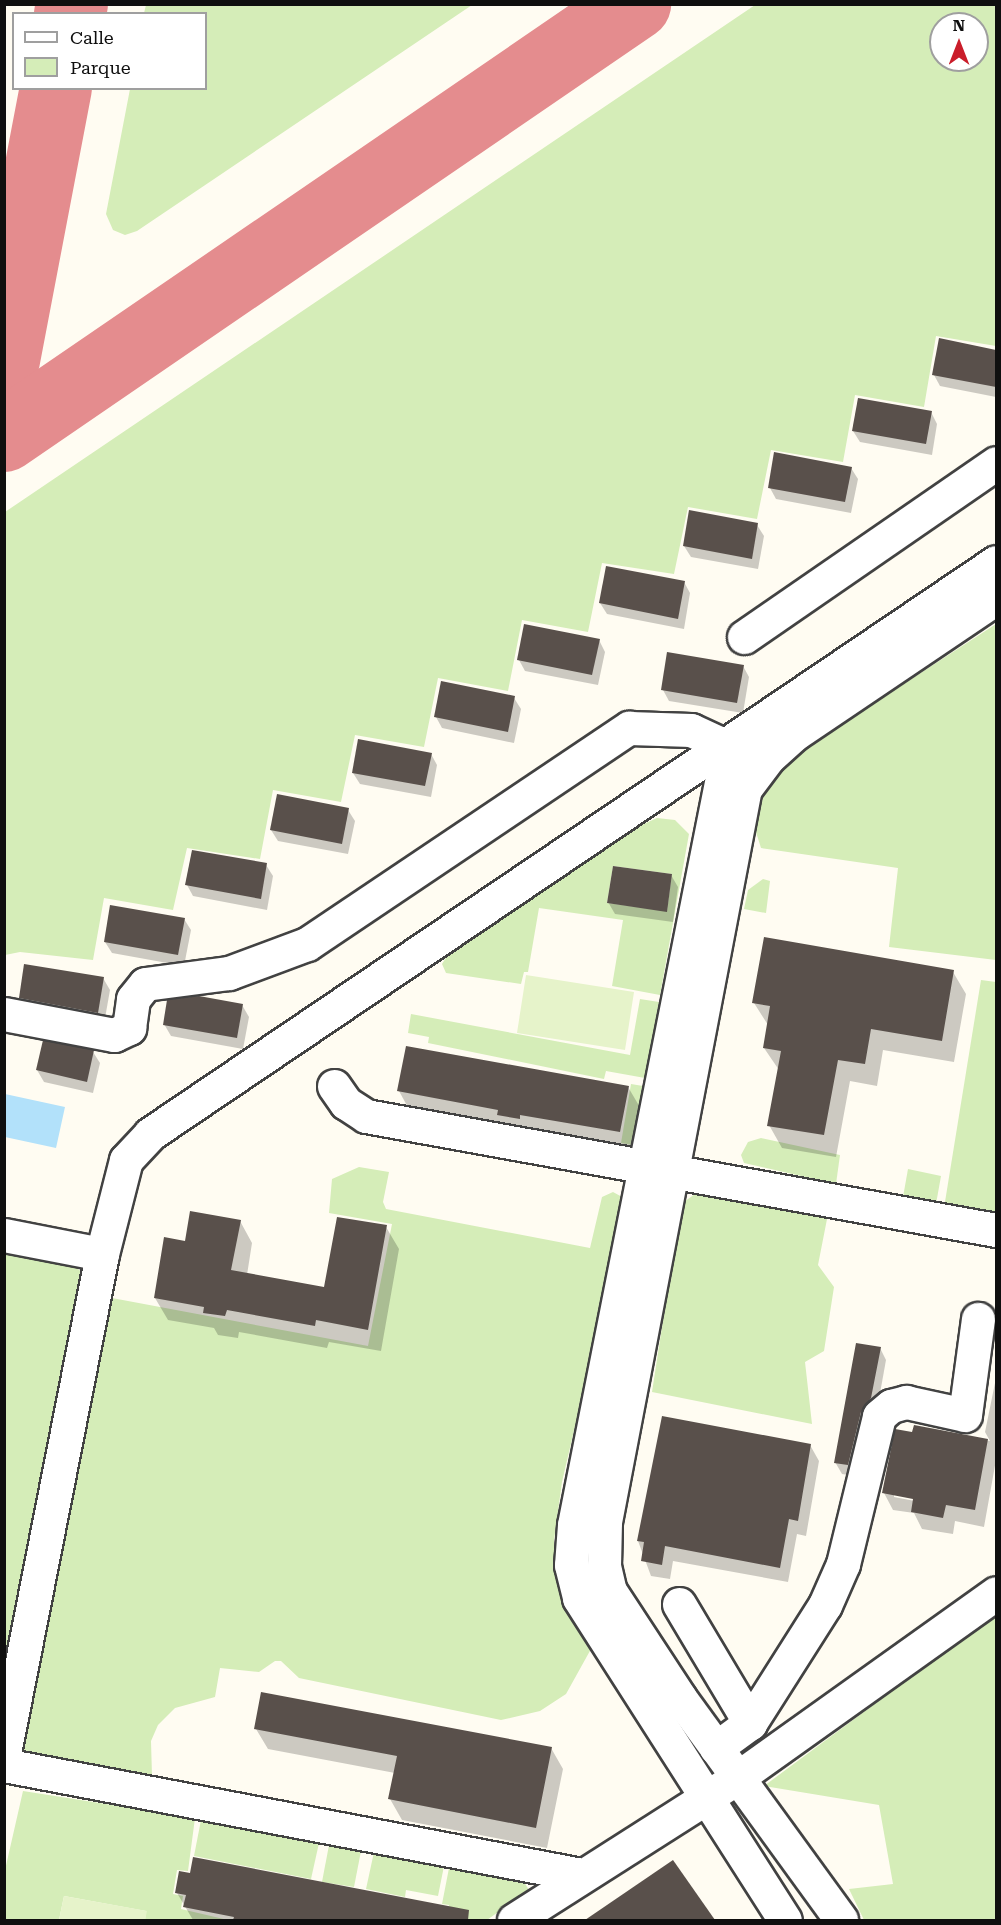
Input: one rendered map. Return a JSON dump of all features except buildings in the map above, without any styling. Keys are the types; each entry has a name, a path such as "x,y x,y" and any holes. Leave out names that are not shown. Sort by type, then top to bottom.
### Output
{"lane":[{"path":"744,637 996,463"},
{"path":"4,1753 102,1254 126,1160 150,1134 728,747 757,724 996,562"},
{"path":"734,803 768,758 795,733 996,598"},
{"path":"757,724 734,803 658,1170 574,1525 570,1565 579,1598 707,1794 785,1920"},
{"path":"4,1014 114,1035 129,1028 133,999 145,984 229,973 308,944 629,728 691,730 728,747"},
{"path":"728,747 734,803"},
{"path":"334,1086 346,1103 366,1116 996,1230"},
{"path":"658,1170 605,1522 604,1566 610,1591 737,1778 841,1920"},
{"path":"4,1235 102,1254"},
{"path":"716,1748 750,1723 825,1605 843,1564 879,1416 891,1406 906,1402 965,1415 978,1319"},
{"path":"514,1920 707,1794 737,1778 996,1593"},
{"path":"679,1604 750,1723"},
{"path":"4,1765 581,1875"}],"green space":[{"path":"146,4 472,5 137,231 125,235 113,230 106,214 130,90 207,90 207,12 144,12"},
{"path":"755,5 996,5 996,346 936,336 924,407 855,395 843,462 771,450 757,519 688,507 674,574 602,563 588,632 522,620 508,691 438,678 424,747 355,735 341,802 273,790 260,859 187,848 173,910 104,898 93,960 20,952 5,955 5,512"},
{"path":"996,624 996,960 889,947 898,868 761,848 755,829 765,789 787,760"},
{"path":"657,818 675,820 689,834 660,995 612,986 623,920 539,908 528,972 524,972 521,984 446,973 442,964 452,948 637,827","holes":["613,866 672,874 667,911 607,903"]},
{"path":"763,879 770,881 766,913 744,909 748,890"},
{"path":"526,975 634,992 625,1050 517,1033"},
{"path":"981,980 996,982 996,1218 944,1208"},
{"path":"640,999 659,1002 645,1078 606,1071 604,1079 428,1043 429,1037 408,1033 411,1014 630,1055"},
{"path":"631,1084 643,1086 633,1145 621,1143"},
{"path":"761,1138 840,1155 836,1184 744,1163 741,1155 748,1142"},
{"path":"359,1167 389,1172 383,1202 386,1209 590,1248 602,1197 613,1192 624,1198 626,1207 562,1482 554,1540 555,1577 568,1610 591,1649 566,1694 540,1711 501,1720 299,1678 281,1661 275,1661 259,1672 220,1668 215,1697 175,1708 158,1725 151,1741 152,1776 142,1778 25,1751 21,1745 67,1502 112,1298 368,1346 392,1224 329,1213 332,1179"},
{"path":"908,1169 941,1176 936,1204 903,1197"},
{"path":"702,1189 828,1214 818,1265 834,1287 824,1351 805,1362 812,1424 652,1392 681,1204"},
{"path":"5,1248 67,1260 84,1274 87,1290 5,1660"},
{"path":"996,1614 996,1920 864,1920 849,1889 893,1884 879,1805 764,1786"},
{"path":"23,1791 195,1818 188,1871 177,1870 173,1894 183,1896 181,1909 228,1920 145,1920 146,1911 64,1896 59,1920 5,1920 5,1870"},
{"path":"201,1820 319,1843 311,1879 194,1856"},
{"path":"329,1845 361,1851 354,1887 322,1882"},
{"path":"374,1852 444,1866 438,1896 406,1890 405,1897 366,1889"},
{"path":"449,1868 524,1882 529,1890 487,1920 446,1920 449,1905 442,1904"},
{"path":"64,1896 147,1911 145,1920 59,1920"}],"water":[{"path":"5,1094 65,1107 56,1148 5,1137"}],"taxiway":[{"path":"70,12 72,4"},
{"path":"4,436 635,4"},
{"path":"4,360 56,90"}]}
